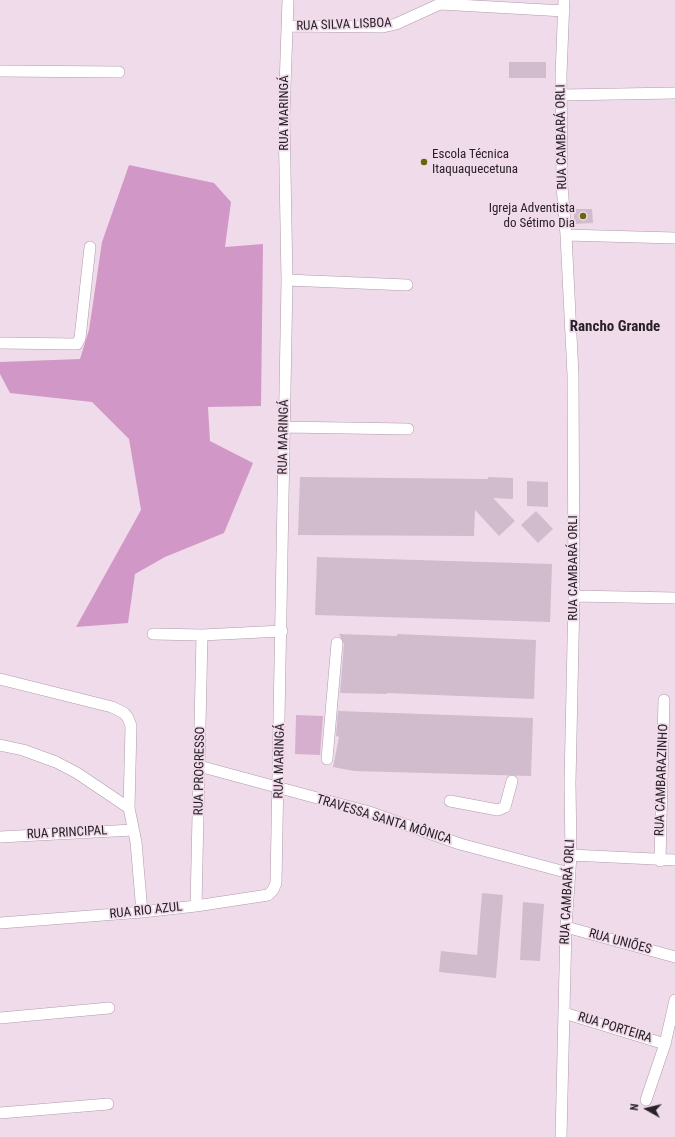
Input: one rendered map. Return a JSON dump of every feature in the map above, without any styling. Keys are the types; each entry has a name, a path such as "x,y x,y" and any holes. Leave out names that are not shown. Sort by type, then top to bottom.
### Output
{"street":[{"name":"RUA MARINGÁ","path":"277,875 287,280 284,116 288,0"},
{"name":"RUA SILVA LISBOA","path":"288,26 383,26 396,24 440,4 564,5"},
{"name":"RUA CAMBARÁ ORLI","path":"561,1137 566,927 571,855 570,783 574,596 573,375 562,186 564,5"},
{"path":"0,71 119,72"},
{"path":"562,95 675,93"},
{"path":"566,235 675,238"},
{"path":"0,343 77,344 80,338 90,247"},
{"path":"287,280 407,285"},
{"path":"284,427 408,429"},
{"path":"574,596 675,598"},
{"path":"153,634 202,635 282,631"},
{"name":"RUA PROGRESSO","path":"196,906 202,635"},
{"path":"327,759 337,643"},
{"path":"0,679 112,706 124,713 131,726 129,808 133,830 142,912"},
{"name":"RUA CAMBARAZINHO","path":"660,861 664,700"},
{"path":"0,745 23,750 56,762 77,773 129,808"},
{"name":"TRAVESSA SANTA MÔNICA","path":"199,766 279,789 369,812 460,844 569,873"},
{"path":"450,801 498,810 505,807 512,781"},
{"name":"RUA PRINCIPAL","path":"0,837 133,830"},
{"path":"571,855 660,861 675,860"},
{"name":"RUA RIO AZUL","path":"0,923 142,912 196,906 268,895 273,890 277,875"},
{"name":"RUA UNIÕES","path":"566,927 675,956"},
{"path":"646,1100 665,1044 675,1000"},
{"path":"0,1018 109,1008"},
{"name":"RUA PORTEIRA","path":"564,1013 665,1044"},
{"path":"0,1113 108,1104"}],"shaded area":[{"path":"129,165 214,183 231,202 225,247 263,244 261,406 208,407 210,441 253,463 224,533 165,557 135,574 128,623 76,627 141,510 129,439 92,402 10,393 0,374 0,362 80,359 89,330 102,242"},
{"path":"296,715 323,716 320,755 295,754"}],"building":[{"path":"509,62 546,62 546,78 509,78"},
{"name":"Igreja Adventista do Sétimo Dia","path":"574,209 592,209 593,223 574,224"},
{"path":"300,477 513,478 513,499 493,498 515,521 499,536 475,510 474,536 298,535"},
{"path":"527,481 548,482 548,507 527,506"},
{"path":"536,511 553,529 538,543 521,525"},
{"path":"317,557 552,564 550,622 315,615"},
{"path":"339,634 397,636 397,634 536,640 534,699 387,693 340,693 344,644"},
{"path":"338,711 533,718 531,776 354,771 333,767 339,737 336,736"},
{"path":"482,893 503,895 496,978 439,972 441,951 477,955"},
{"path":"523,902 544,904 540,961 520,960"}],"place":[{"name":"Escola Técnica Itaquaquecetuna","path":"424,162"},
{"name":"Igreja Adventista do Sétimo Dia","path":"583,216"}],"district":[{"name":"Rancho Grande","path":"615,327"}]}
